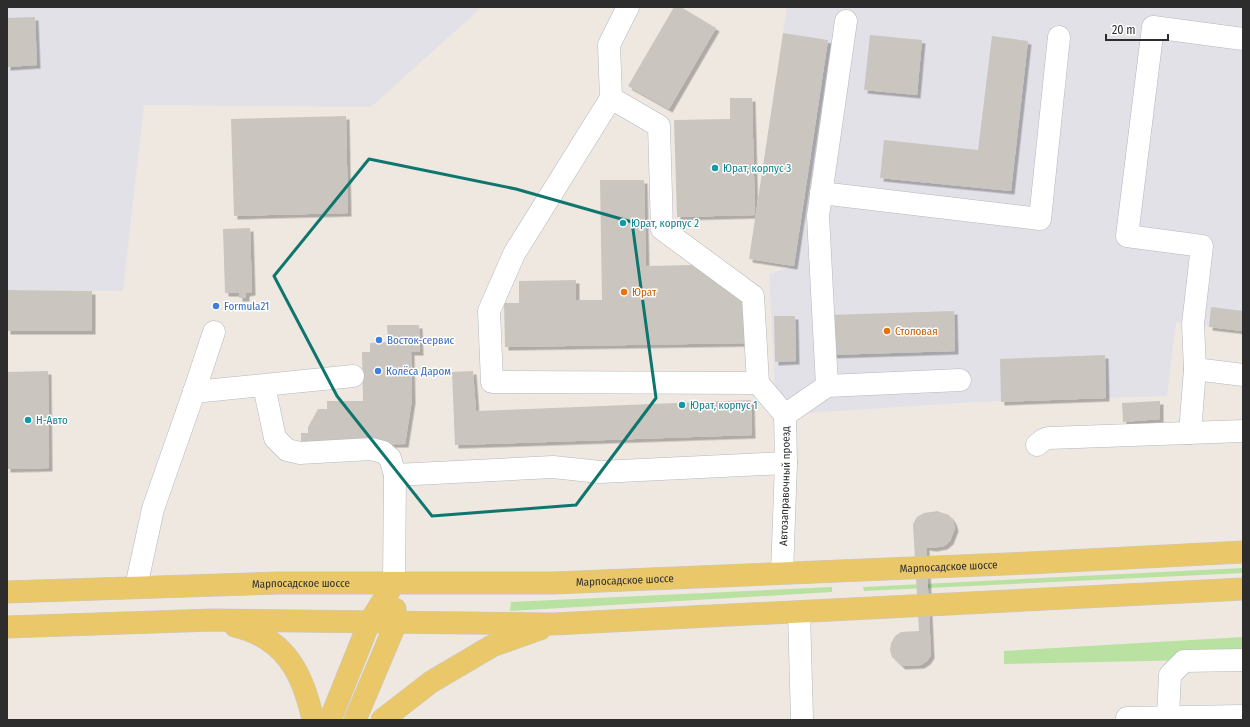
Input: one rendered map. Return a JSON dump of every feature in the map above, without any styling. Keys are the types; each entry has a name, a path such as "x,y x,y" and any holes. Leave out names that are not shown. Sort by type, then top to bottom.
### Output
{"main road":[{"name":"Марпосадское шоссе","path":"7,592 280,583 554,583 1243,552"},
{"path":"330,720 369,623 394,582"},
{"path":"355,720 396,623 394,582"},
{"path":"7,627 213,620 554,624 1243,589"},
{"path":"213,620 252,630 280,648 297,670 309,699 313,720"},
{"path":"382,720 431,682 492,646 554,624"}],"street":[{"path":"628,7 609,45 611,98 514,254 489,311 492,382 758,383"},
{"path":"846,21 818,216 827,386 960,380"},
{"path":"1190,433 1195,369 1193,324 1202,246 1127,236 1153,27 1243,39"},
{"path":"821,193 1040,218 1059,37"},
{"path":"611,98 660,126 662,229 753,296 758,383 785,415"},
{"path":"136,587 153,509 214,332"},
{"path":"1195,369 1243,375"},
{"path":"194,392 353,376"},
{"path":"264,386 275,438 288,450 300,453 371,449 383,452 390,458 395,475 394,582"},
{"name":"Автозаправочный проезд","path":"782,573 786,463 785,415 827,386"},
{"path":"1037,445 1042,440 1050,438 1243,431"},
{"path":"395,475 553,467 600,472 786,463"},
{"path":"799,612 802,720"},
{"path":"1168,717 1170,675 1184,661 1243,660"},
{"path":"1127,718 1243,716"}],"highlighted area":[{"path":"369,159 516,189 632,222 656,398 576,505 432,516 337,396 274,276"}],"shaded area":[{"path":"7,7 482,7 371,107 144,105 123,291 7,290"},
{"path":"787,7 1243,7 1243,331 1176,322 1167,396 976,402 807,413 775,391 769,274 794,266 828,40 783,33"}],"green space":[{"path":"1243,568 1243,573 864,591 863,587"},
{"path":"832,587 832,592 510,611 511,602"},
{"path":"1243,637 1243,659 1004,664 1004,651"}],"building":[{"path":"674,7 681,7 716,28 669,109 628,86"},
{"path":"35,17 37,65 7,67 7,18"},
{"path":"783,33 828,40 794,266 749,259"},
{"path":"870,35 922,40 917,95 864,90"},
{"path":"992,36 1028,41 1011,191 880,178 884,140 978,150"},
{"name":"Юрат, корпус 3","path":"730,98 752,98 755,215 677,217 674,120 730,119"},
{"path":"346,116 348,213 234,216 231,119"},
{"name":"Юрат, корпус 2","path":"600,180 644,180 646,266 692,265 749,302 750,343 505,347 504,303 519,303 519,281 576,280 576,300 602,300"},
{"path":"250,228 252,292 246,293 246,298 239,298 239,293 225,293 223,229"},
{"path":"7,290 92,291 92,331 7,331"},
{"path":"1211,307 1243,311 1243,331 1209,327"},
{"path":"954,311 955,351 829,355 828,315"},
{"path":"774,316 795,316 796,361 775,362"},
{"path":"387,325 419,325 420,352 411,352 412,400 405,444 301,445 301,433 308,433 308,427 318,409 327,409 327,401 363,401 362,352 370,352 370,343 388,342"},
{"path":"1105,355 1106,398 1001,402 1000,359"},
{"name":"Н-Авто","path":"48,371 49,468 7,469 7,372"},
{"name":"Юрат, корпус 1","path":"473,371 476,411 751,400 752,435 455,445 452,372"},
{"path":"1160,401 1160,419 1123,422 1122,403"},
{"path":"937,511 949,515 955,528 950,541 944,546 933,548 926,547 931,655 927,661 921,665 902,666 892,657 890,650 891,643 895,636 901,632 919,631 913,524 917,517 924,513"}],"place":[{"name":"Юрат, корпус 3","path":"715,168"},
{"name":"Юрат, корпус 2","path":"623,223"},
{"name":"Юрат","path":"624,292"},
{"name":"Formula21","path":"216,306"},
{"name":"Столовая","path":"887,331"},
{"name":"Восток-сервис","path":"379,340"},
{"name":"Колёса Даром","path":"378,371"},
{"name":"Юрат, корпус 1","path":"682,405"},
{"name":"Н-Авто","path":"28,420"}]}
